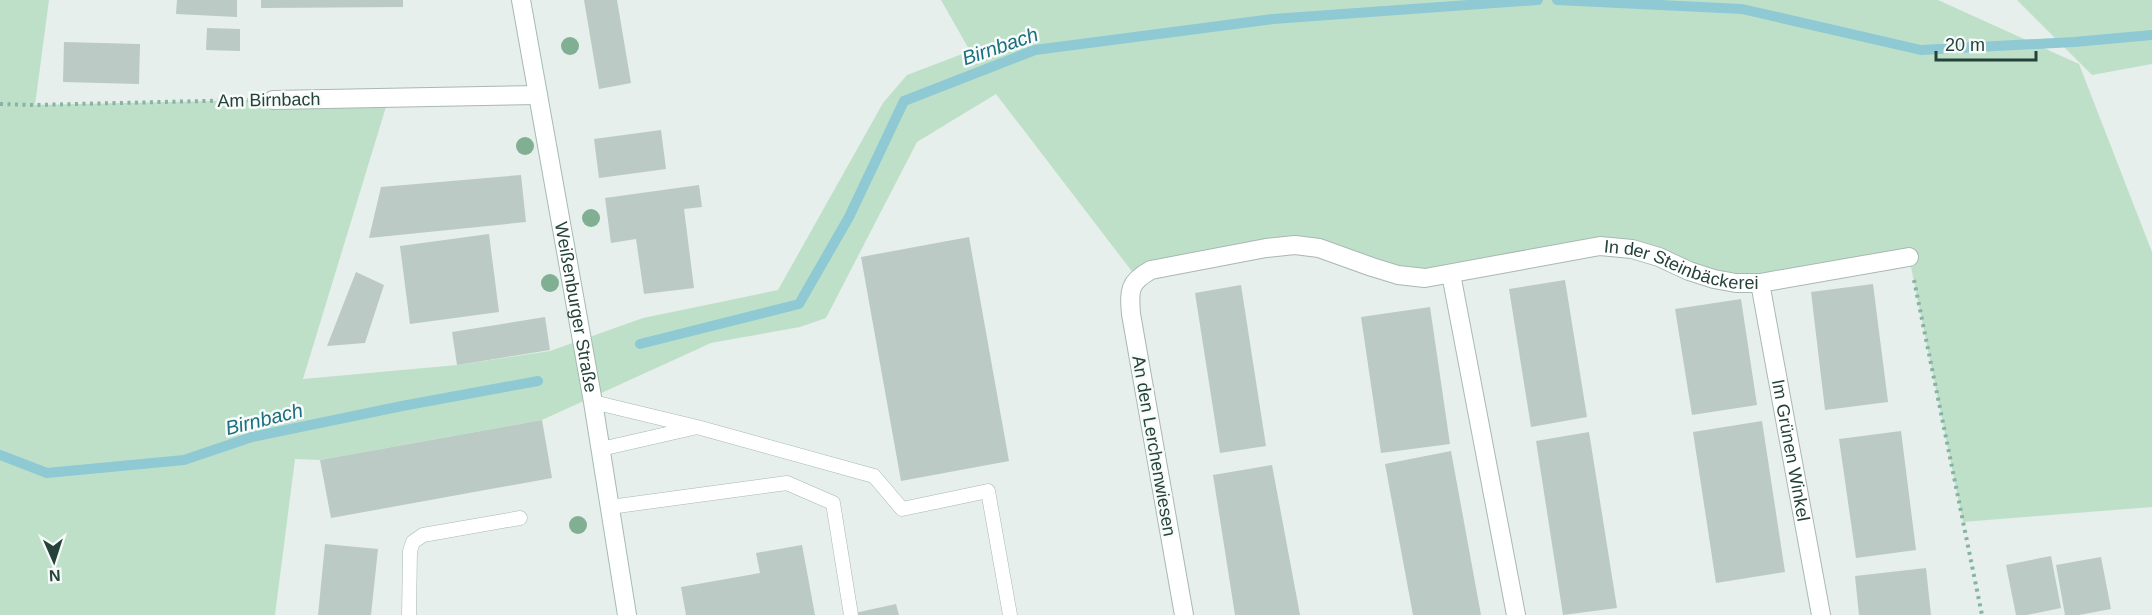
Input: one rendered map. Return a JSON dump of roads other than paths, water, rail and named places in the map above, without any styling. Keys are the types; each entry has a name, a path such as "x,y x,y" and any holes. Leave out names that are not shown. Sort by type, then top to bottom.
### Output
{"street":[{"name":"Weißenburger Straße","path":"521,0 593,402 627,615"},
{"name":"Am Birnbach","path":"273,100 538,95"},
{"name":"In der Steinbäckerei","path":"1137,278 1151,270 1172,265 1295,245 1319,248 1398,275 1425,278 1600,246 1632,249 1714,279 1736,283 1760,283 1909,257"},
{"path":"1451,274 1516,615"},
{"name":"An den Lerchenwiesen","path":"1137,278 1130,294 1131,314 1184,615"},
{"name":"Im Grünen Winkel","path":"1760,283 1821,615"}],"lane":[{"path":"593,402 697,427 874,476 902,509 988,491 1010,615"},
{"path":"601,449 697,427"},
{"path":"610,507 787,483 833,503 851,615"},
{"path":"410,615 410,551 414,542 423,535 520,518"}],"waterway":[{"name":"Birnbach","path":"640,344 799,304 849,217 904,101 1035,50 1273,19 1538,0"},
{"name":"Birnbach","path":"1557,0 1742,9 1921,50 2074,42 2152,35"},
{"name":"Birnbach","path":"0,455 47,473 184,460 252,437 538,381"}]}
